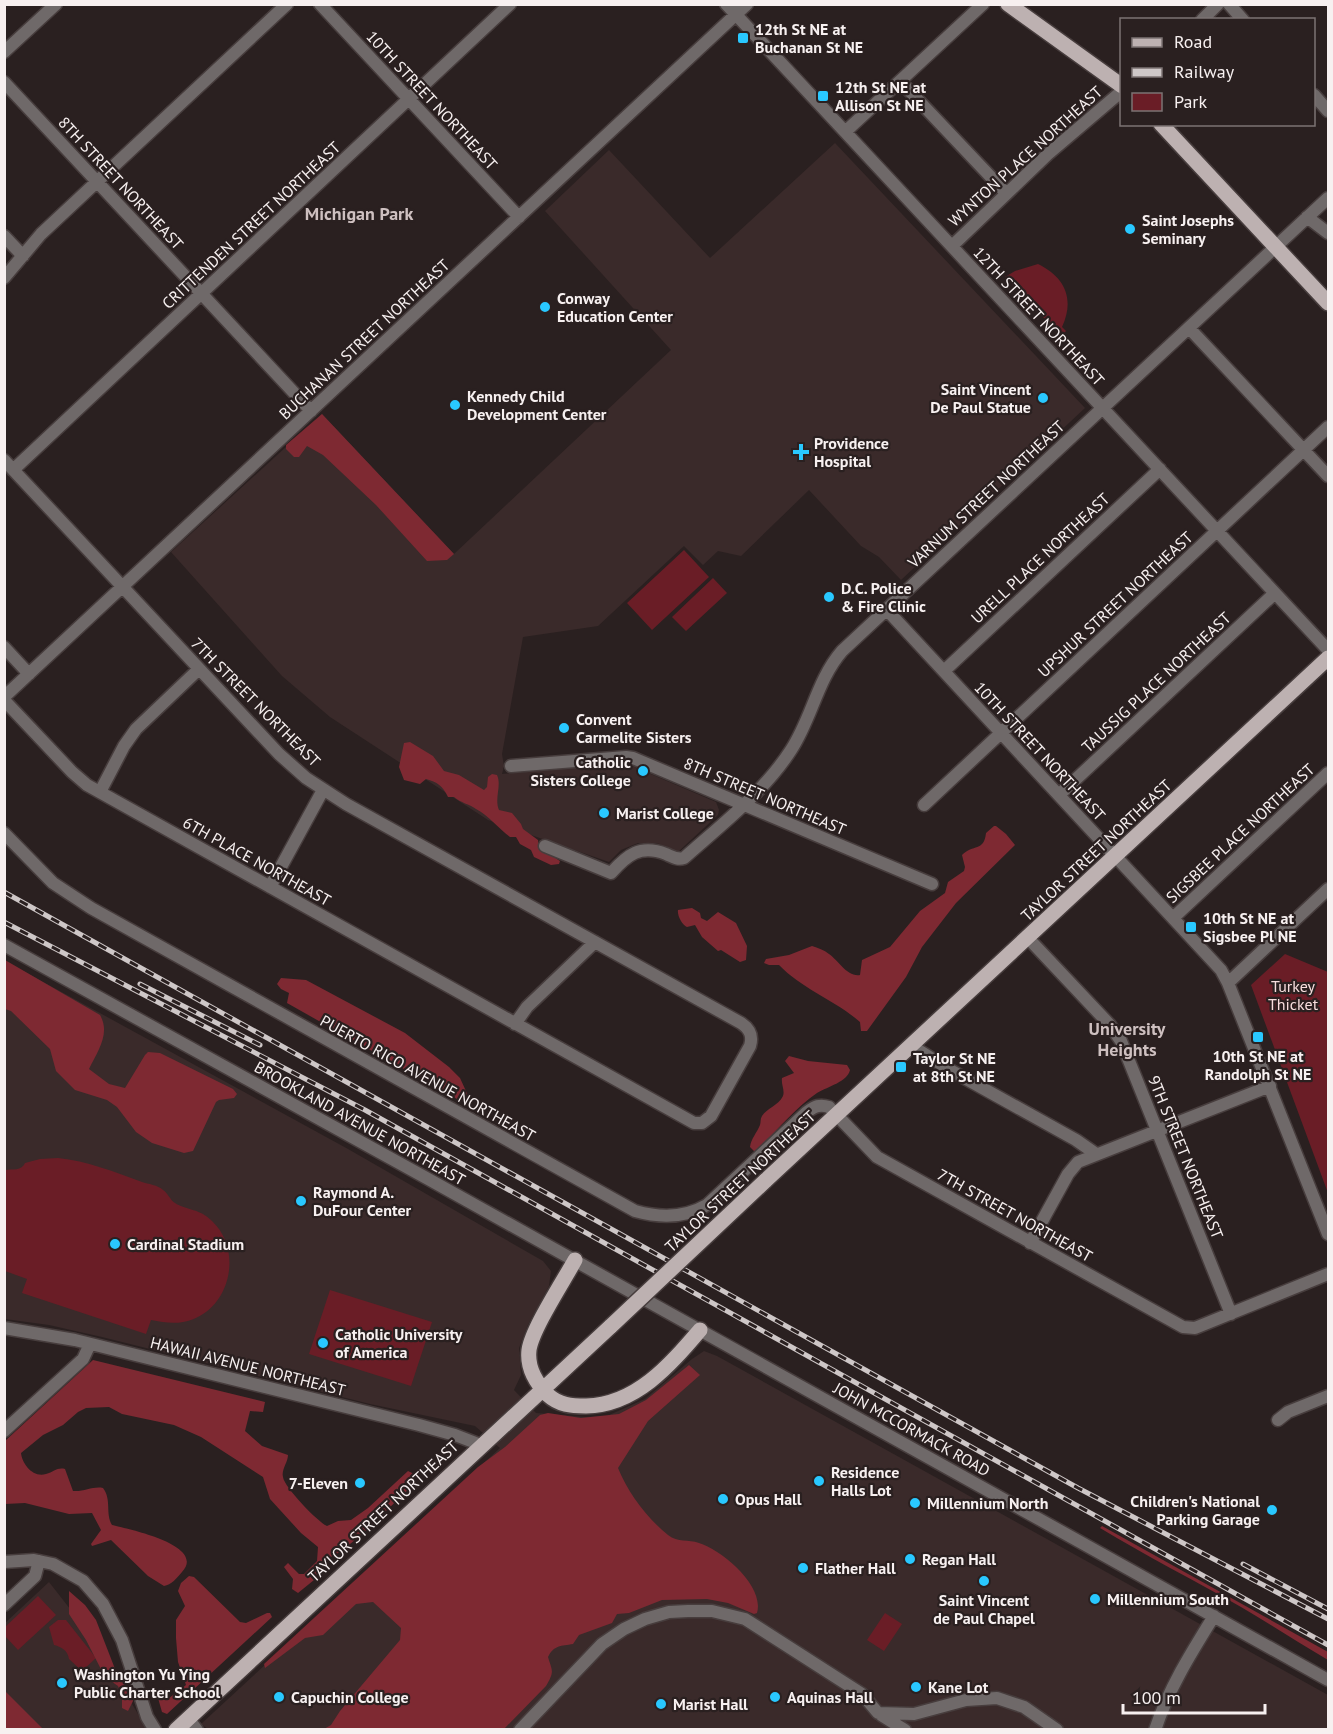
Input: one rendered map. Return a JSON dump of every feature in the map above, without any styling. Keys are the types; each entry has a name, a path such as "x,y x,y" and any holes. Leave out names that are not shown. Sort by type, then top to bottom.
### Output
{"main road":[{"path":"1008,4 1120,88"},
{"path":"1163,126 1329,303"},
{"name":"TAYLOR STREET NORTHEAST","path":"176,1730 193,1724 481,1445 1329,658"},
{"path":"575,1260 530,1346 530,1364 534,1376 542,1389 554,1400 568,1405 594,1406 620,1400 651,1381 700,1330"}],"street":[{"path":"4,52 56,4"},
{"path":"4,278 41,234 287,4"},
{"name":"10TH STREET NORTHEAST","path":"320,4 519,218"},
{"name":"CRITTENDEN STREET NORTHEAST","path":"13,470 510,4"},
{"name":"12TH STREET NORTHEAST","path":"726,4 1329,650"},
{"name":"BUCHANAN STREET NORTHEAST","path":"4,699 747,4"},
{"path":"844,132 983,4"},
{"path":"1204,18 1218,4"},
{"path":"1229,4 1241,18"},
{"path":"900,81 1006,193"},
{"name":"8TH STREET NORTHEAST","path":"4,82 311,411"},
{"name":"WYNTON PLACE NORTHEAST","path":"952,246 1048,154 1120,91"},
{"path":"1315,96 1329,111"},
{"name":"VARNUM STREET NORTHEAST","path":"545,846 611,873 624,858 640,851 656,851 681,859 772,776 792,749 807,721 822,679 836,658 1329,198"},
{"path":"1307,217 1329,233"},
{"path":"4,236 23,256"},
{"path":"1189,328 1329,476"},
{"name":"UPSHUR STREET NORTHEAST","path":"924,805 1329,427"},
{"name":"7TH STREET NORTHEAST","path":"4,460 298,772 323,790 741,1023 750,1031 752,1039 711,1116 702,1123 694,1123 515,1024"},
{"name":"URELL PLACE NORTHEAST","path":"944,671 1160,469"},
{"name":"TAUSSIG PLACE NORTHEAST","path":"1059,795 1275,593"},
{"name":"10TH STREET NORTHEAST","path":"886,609 1215,963 1228,983 1329,1234"},
{"path":"4,647 30,674"},
{"path":"100,792 124,746 136,729 199,669"},
{"name":"6TH PLACE NORTHEAST","path":"4,699 83,782 515,1024"},
{"name":"8TH STREET NORTHEAST","path":"511,766 633,758 932,884"},
{"name":"SIGSBEE PLACE NORTHEAST","path":"1173,918 1329,773"},
{"path":"270,887 323,790"},
{"name":"PUERTO RICO AVENUE NORTHEAST","path":"4,832 44,874 60,888 85,904 635,1211 667,1216 698,1210 707,1205 814,1107 823,1105 829,1107 837,1115"},
{"path":"1228,983 1329,889"},
{"name":"9TH STREET NORTHEAST","path":"1028,938 1119,1037 1231,1314"},
{"path":"515,1024 527,1007 595,942"},
{"name":"BROOKLAND AVENUE NORTHEAST","path":"4,945 700,1330"},
{"path":"912,1046 1096,1154"},
{"path":"1030,1242 1070,1171 1078,1162 1270,1086"},
{"name":"7TH STREET NORTHEAST","path":"837,1115 877,1157 1187,1328 1195,1328 1231,1314"},
{"path":"1231,1314 1329,1274"},
{"name":"HAWAII AVENUE NORTHEAST","path":"4,1328 90,1344 415,1424 481,1445"},
{"name":"JOHN MCCORMACK ROAD","path":"700,1330 1329,1680"},
{"path":"4,1431 83,1359 90,1344"},
{"path":"1278,1420 1288,1412 1329,1396"},
{"path":"4,1605 35,1576 39,1561"},
{"path":"4,1562 39,1561 53,1564 83,1581 103,1604 122,1640 147,1717 154,1730"},
{"path":"520,1730 602,1644 624,1629 645,1619 669,1612 688,1611 712,1611 746,1619 862,1694 878,1713 905,1730"},
{"path":"1155,1730 1165,1701 1214,1616"},
{"path":"878,1713 914,1714 966,1700 998,1698 1024,1707 1057,1730"}],"shaded area":[{"name":"Providence Hospital","path":"835,143 1085,408 901,580 879,557 861,546 809,490 741,556 718,551 703,565 684,546 598,626 523,637 502,754 504,766 502,774 625,763 716,802 718,815 678,852 657,843 638,843 621,850 609,862 488,820 330,717 282,676 171,552 322,414 454,554 671,350 545,211 609,150 710,258"},
{"path":"322,414 454,554 447,560 427,561 376,505 323,455 307,446 299,457 294,457 286,449 286,445"},
{"path":"410,742 433,756 444,771 459,775 484,790 487,787 488,777 492,774 497,775 499,810 512,813 523,829 538,840 539,847 560,861 559,864 551,865 534,857 531,850 520,844 516,837 510,837 473,807 454,797 448,797 442,787 436,783 426,779 420,784 404,780 399,767 404,743"},
{"path":"994,826 1006,834 1015,845 956,903 922,947 906,977 867,1031 861,1031 860,1022 798,981 779,965 764,963 766,959 789,955 812,946 833,957 851,974 860,975 862,960 890,947 920,911 945,893 948,882 964,871 962,855 983,843 986,833"},
{"path":"692,908 707,921 718,912 736,923 747,946 746,960 740,962 721,950 718,951 702,937 695,925 687,927 683,924 678,910"},
{"path":"5,960 100,1015 104,1029 103,1036 89,1069 109,1084 125,1088 148,1052 160,1053 233,1089 237,1094 234,1098 216,1102 193,1151 184,1153 152,1143 136,1132 117,1107 107,1100 75,1090 56,1071 50,1049 11,1011 5,1009"},
{"name":"Catholic University of America","path":"5,961 348,1149 543,1261 551,1271 549,1286 528,1325 519,1348 521,1375 514,1390 536,1413 585,1417 607,1416 645,1399 704,1351 717,1356 1328,1695 1328,1729 208,1729 201,1724 500,1448 475,1426 370,1404 102,1337 49,1325 5,1319"},
{"path":"281,978 306,980 405,1033 460,1078 471,1102 467,1103 457,1099 287,1003 289,993 277,984"},
{"path":"789,1056 808,1061 847,1065 850,1070 841,1081 817,1093 800,1106 755,1152 750,1147 760,1125 761,1117 783,1096 782,1078 794,1073 785,1061"},
{"path":"93,1360 265,1402 263,1412 250,1411 245,1431 262,1446 288,1455 283,1472 285,1482 302,1504 327,1526 338,1521 351,1520 368,1508 408,1471 414,1474 415,1483 360,1536 327,1559 314,1580 298,1593 292,1589 293,1579 284,1567 288,1563 299,1574 304,1574 317,1561 318,1547 301,1533 270,1499 263,1477 201,1437 174,1425 122,1414 109,1407 86,1408 63,1425 43,1435 21,1453 26,1466 37,1474 65,1469 73,1491 103,1488 112,1525 162,1540 175,1546 184,1554 187,1562 182,1572 171,1583 164,1586 148,1576 111,1540 92,1546 91,1544 101,1530 92,1513 69,1514 25,1503 5,1504 5,1441"},
{"path":"689,1365 700,1375 648,1421 618,1468 639,1504 668,1535 708,1547 740,1570 755,1592 758,1603 757,1613 754,1614 728,1603 707,1599 662,1600 629,1613 617,1614 612,1623 579,1635 573,1644 553,1650 548,1657 552,1671 546,1686 504,1729 324,1729 331,1725 340,1711 400,1640 401,1628 373,1602 356,1604 323,1635 305,1638 265,1668 264,1664 478,1467 505,1447 540,1415 548,1413 581,1418 619,1414 646,1400"},
{"path":"1102,1526 1328,1652 1328,1660 1241,1607 1100,1528"},
{"path":"189,1576 194,1577 240,1622 246,1623 267,1613 270,1613 272,1617 167,1714 162,1712 158,1698 168,1699 186,1685 178,1662 176,1620 185,1606 178,1591 181,1583"},
{"name":"Washington Yu Ying Public Charter School","path":"49,1582 92,1637 147,1729 5,1730 5,1623"},
{"path":"69,1591 85,1605 96,1620 117,1674 126,1683 133,1701 128,1711 122,1708 122,1696 118,1686 105,1677 86,1640 69,1614"},
{"path":"5,1691 43,1729 5,1729"}],"green space":[{"path":"1038,264 1055,275 1065,290 1068,307 1062,327 1066,331 1061,336 1005,277 1015,271"},
{"path":"684,550 709,577 652,630 627,603"},
{"path":"713,578 727,593 686,631 672,617"},
{"name":"Turkey Thicket","path":"1285,954 1328,972 1328,1193 1251,985"},
{"name":"Cardinal Stadium","path":"58,1158 90,1164 161,1188 175,1203 203,1214 212,1221 222,1234 228,1249 229,1264 227,1280 221,1295 212,1307 199,1317 183,1322 151,1320 146,1334 22,1293 27,1279 5,1271 5,1170 19,1168 25,1163 40,1159"},
{"path":"330,1290 432,1322 411,1386 309,1354"},
{"path":"38,1596 56,1615 18,1650 5,1636 5,1627"},
{"path":"885,1613 902,1624 884,1651 867,1640"},
{"path":"58,1620 66,1620 96,1658 82,1671 69,1659 64,1650 54,1645 49,1627"}],"railway":[{"path":"4,892 1078,1488 1328,1619"},
{"path":"4,922 365,1110 1328,1645"},
{"path":"140,984 260,1045"},
{"path":"1243,1564 1328,1609"}],"place":[{"name":"12th St NE at Buchanan St NE","path":"743,38"},
{"name":"12th St NE at Allison St NE","path":"823,96"},
{"name":"Saint Josephs Seminary","path":"1130,229"},
{"name":"Conway Education Center","path":"545,307"},
{"name":"Saint Vincent De Paul Statue","path":"1043,398"},
{"name":"Kennedy Child Development Center","path":"455,405"},
{"name":"Providence Hospital","path":"801,452"},
{"name":"D.C. Police & Fire Clinic","path":"829,597"},
{"name":"Convent Carmelite Sisters","path":"564,728"},
{"name":"Catholic Sisters College","path":"643,771"},
{"name":"Marist College","path":"604,813"},
{"name":"10th St NE at Sigsbee Pl NE","path":"1191,927"},
{"name":"10th St NE at Randolph St NE","path":"1258,1037"},
{"name":"Taylor St NE at 8th St NE","path":"901,1067"},
{"name":"Raymond A. DuFour Center","path":"301,1201"},
{"name":"Cardinal Stadium","path":"115,1244"},
{"name":"Catholic University of America","path":"323,1343"},
{"name":"Residence Halls Lot","path":"819,1481"},
{"name":"7-Eleven","path":"360,1483"},
{"name":"Opus Hall","path":"723,1499"},
{"name":"Millennium North","path":"915,1503"},
{"name":"Children's National Parking Garage","path":"1272,1510"},
{"name":"Regan Hall","path":"910,1559"},
{"name":"Flather Hall","path":"803,1568"},
{"name":"Saint Vincent de Paul Chapel","path":"984,1581"},
{"name":"Millennium South","path":"1095,1599"},
{"name":"Washington Yu Ying Public Charter School","path":"62,1683"},
{"name":"Kane Lot","path":"916,1687"},
{"name":"Capuchin College","path":"279,1697"},
{"name":"Aquinas Hall","path":"775,1697"},
{"name":"Marist Hall","path":"661,1704"}],"district":[{"name":"Michigan Park","path":"359,213"},
{"name":"University Heights","path":"1127,1038"}]}
